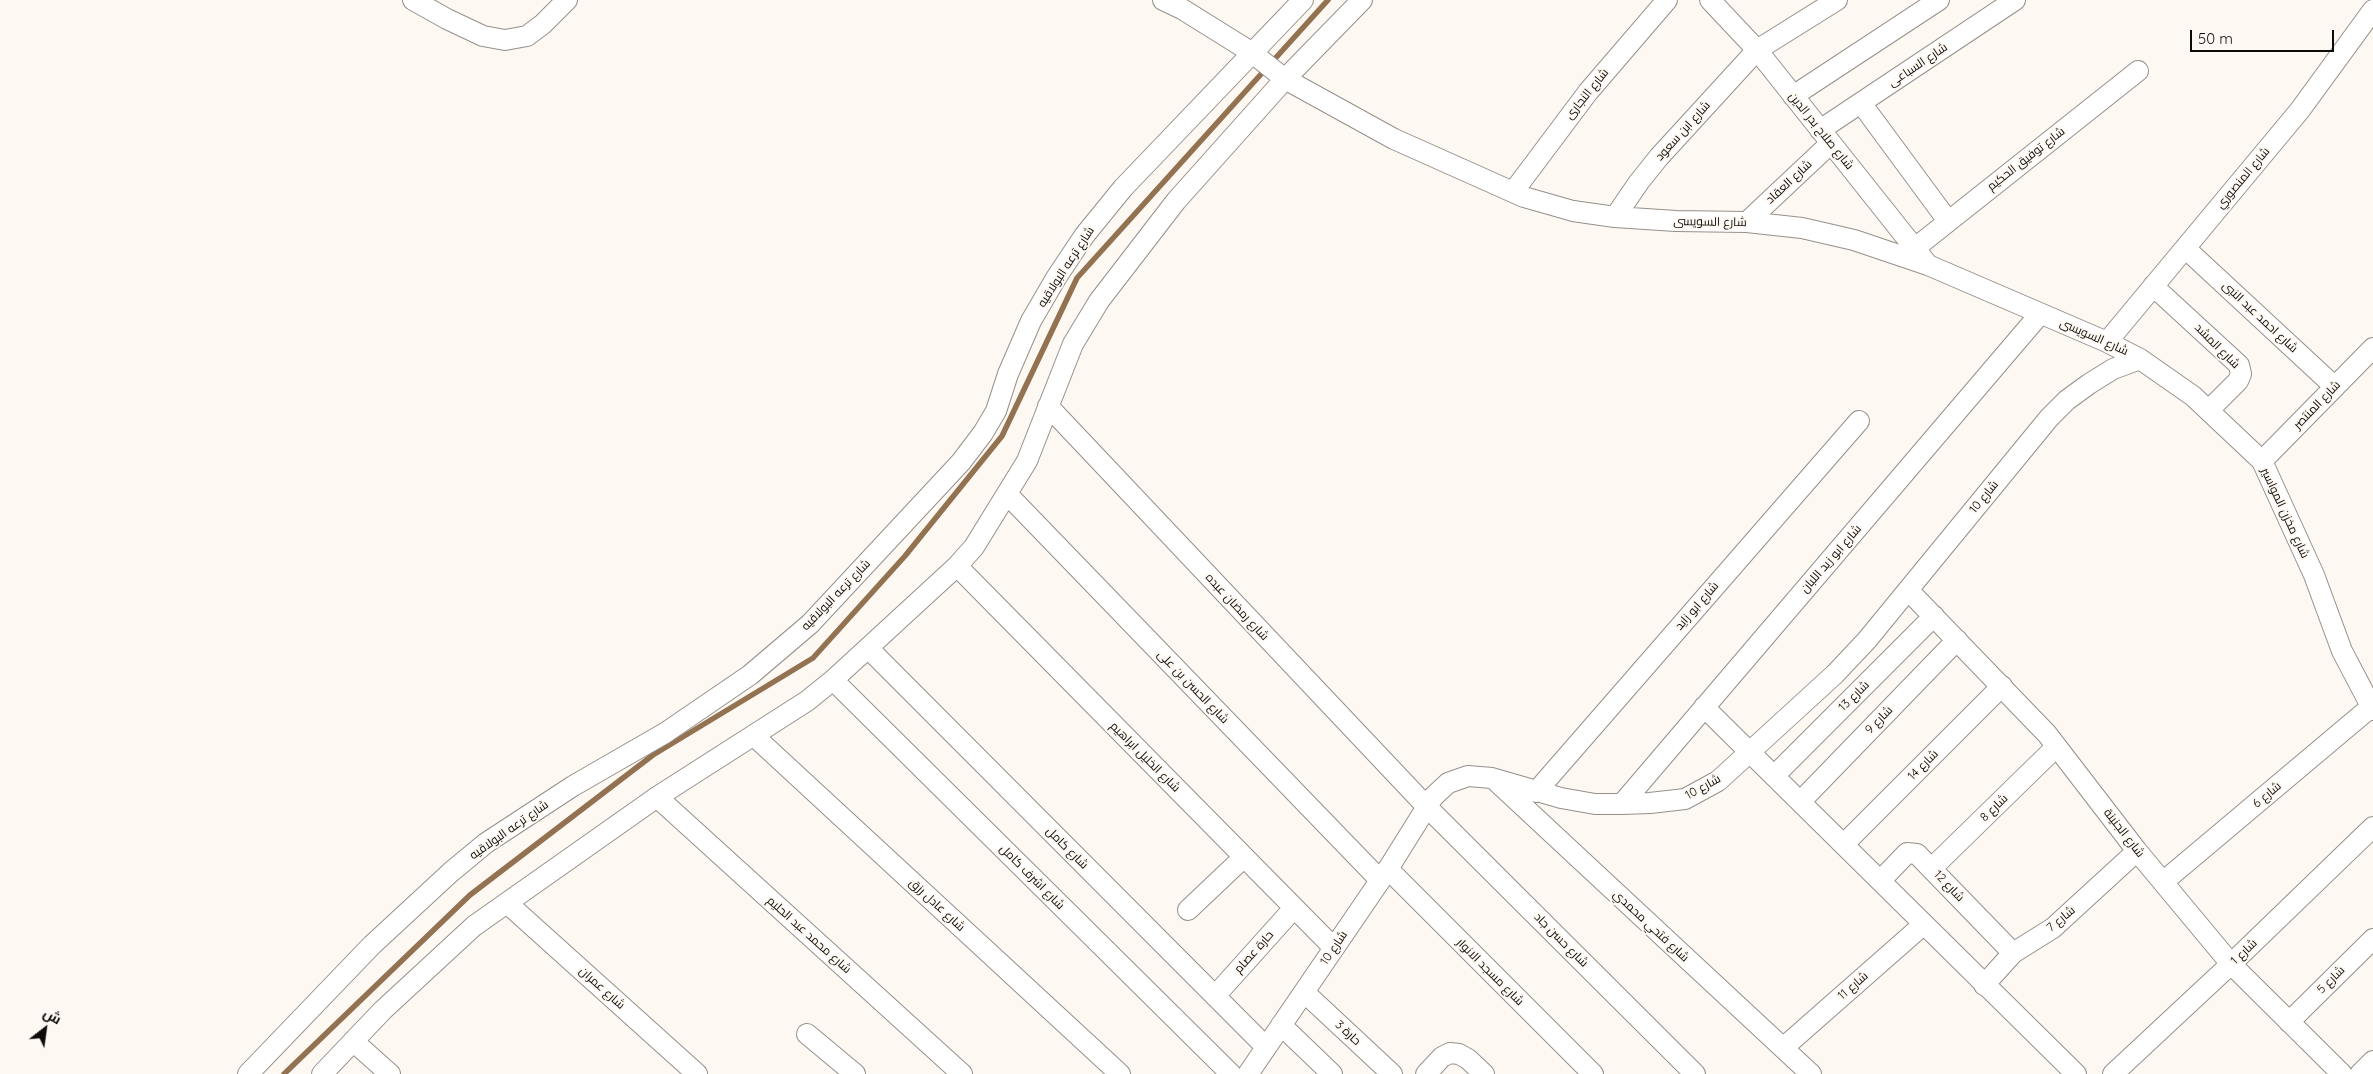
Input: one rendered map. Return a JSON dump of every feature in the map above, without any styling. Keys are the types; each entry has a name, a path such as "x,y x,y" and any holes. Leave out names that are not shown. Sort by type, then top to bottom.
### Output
{"street":[{"path":"412,0 447,20 483,36 506,40 527,36 543,24 567,0"},
{"path":"1163,0 1182,9 1253,54"},
{"name":"شارع ترعه البولاقيه","path":"248,1074 372,945 451,872 486,843 573,786 665,733 750,675 810,624 961,462 996,411 1008,374 1031,321 1056,278 1084,236 1124,188 1303,0"},
{"path":"322,1074 384,1010 474,926 657,797 807,701 833,680 957,566 974,547 1027,461 1073,344 1099,301 1176,201 1282,77 1362,0"},
{"name":"شارع النجارى","path":"1513,192 1588,92 1667,0"},
{"name":"شارع صلاح بدر الدين","path":"1710,0 1757,50 1928,265"},
{"name":"شارع ابن سعود","path":"1615,217 1659,157 1757,50 1837,0"},
{"path":"1793,96 1939,0"},
{"name":"شارع السباعى","path":"1826,136 1861,103 2016,0"},
{"name":"شارع المنصوري","path":"2107,342 2300,110 2373,10"},
{"name":"شارع السويسى","path":"1253,54 1282,77 1394,139 1513,192 1572,211 1615,217 1676,221 1747,222 1802,228 1854,240 1928,265 2140,358"},
{"name":"شارع توفيق الحكيم","path":"1915,248 2138,71"},
{"path":"1861,103 1948,221"},
{"name":"شارع العقاد","path":"1747,222 1826,136"},
{"name":"شارع احمد عبد النبى","path":"2185,248 2335,387"},
{"name":"شارع المشد","path":"2153,286 2240,365 2241,374 2238,381 2208,410"},
{"name":"شارع ابو زيد اللبان","path":"1622,804 2040,314"},
{"name":"شارع المنتصر","path":"2262,461 2373,348"},
{"name":"شارع مخزن المواسير","path":"2140,358 2178,384 2262,461 2314,575 2342,651 2372,708"},
{"name":"شارع 10","path":"1259,1065 1281,1025 1384,875 1433,797 1448,783 1468,776 1492,778 1536,792 1595,804 1622,804 1685,799 1718,781 1836,674 1908,590 2048,418 2067,400 2089,384 2113,369 2140,358"},
{"name":"شارع رمضان عبده","path":"1048,406 1427,807"},
{"name":"شارع ابو زايد","path":"1536,792 1859,421"},
{"name":"شارع الحسن بن على","path":"1007,494 1384,875"},
{"name":"شارع الخليل ابراهيم","path":"957,566 1334,948"},
{"name":"شارع الجنينة","path":"1908,590 2037,723 2138,851 2231,964 2342,1074"},
{"name":"شارع 13","path":"1775,776 1934,616"},
{"name":"شارع 9","path":"1801,801 1957,640"},
{"name":"شارع كامل","path":"868,648 1215,996 1259,1065"},
{"name":"شارع اشرف كامل","path":"833,680 1231,1074"},
{"name":"شارع 14","path":"1844,844 2002,686"},
{"path":"1704,707 2076,1074"},
{"name":"شارع 6","path":"2163,882 2372,708"},
{"name":"شارع عادل رزق","path":"754,736 1120,1074"},
{"name":"شارع 8","path":"1932,868 2056,747"},
{"name":"شارع فتحي محمدي","path":"1492,778 1811,1074"},
{"name":"شارع محمد عبد الحليم","path":"657,797 962,1074"},
{"name":"شارع حسن جاد","path":"1427,807 1695,1074"},
{"name":"شارع 1","path":"2113,1074 2231,964 2373,827"},
{"name":"شارع 7","path":"1984,984 2013,953 2054,928 2138,851"},
{"name":"شارع 12","path":"1881,880 1907,853 1917,854 2013,953"},
{"path":"1188,910 1244,857"},
{"name":"شارع مسجد الانوار","path":"1384,875 1592,1074"},
{"name":"شارع عمران","path":"507,903 698,1074"},
{"name":"حارة عصام","path":"1215,996 1294,908"},
{"name":"شارع 11","path":"1782,1048 1924,924"},
{"name":"شارع 5","path":"2289,1022 2373,939"},
{"name":"حارة 3","path":"1304,992 1392,1074"},
{"path":"1281,1025 1332,1074"},
{"path":"807,1034 856,1074"},
{"path":"353,1041 390,1074"},
{"path":"1426,1074 1442,1057 1450,1053 1459,1054 1484,1074"},
{"path":"2360,1074 2373,1061"}],"waterway":[{"path":"284,1074 470,895 653,755 813,658 905,556 1002,436 1077,278 1328,0"}]}
